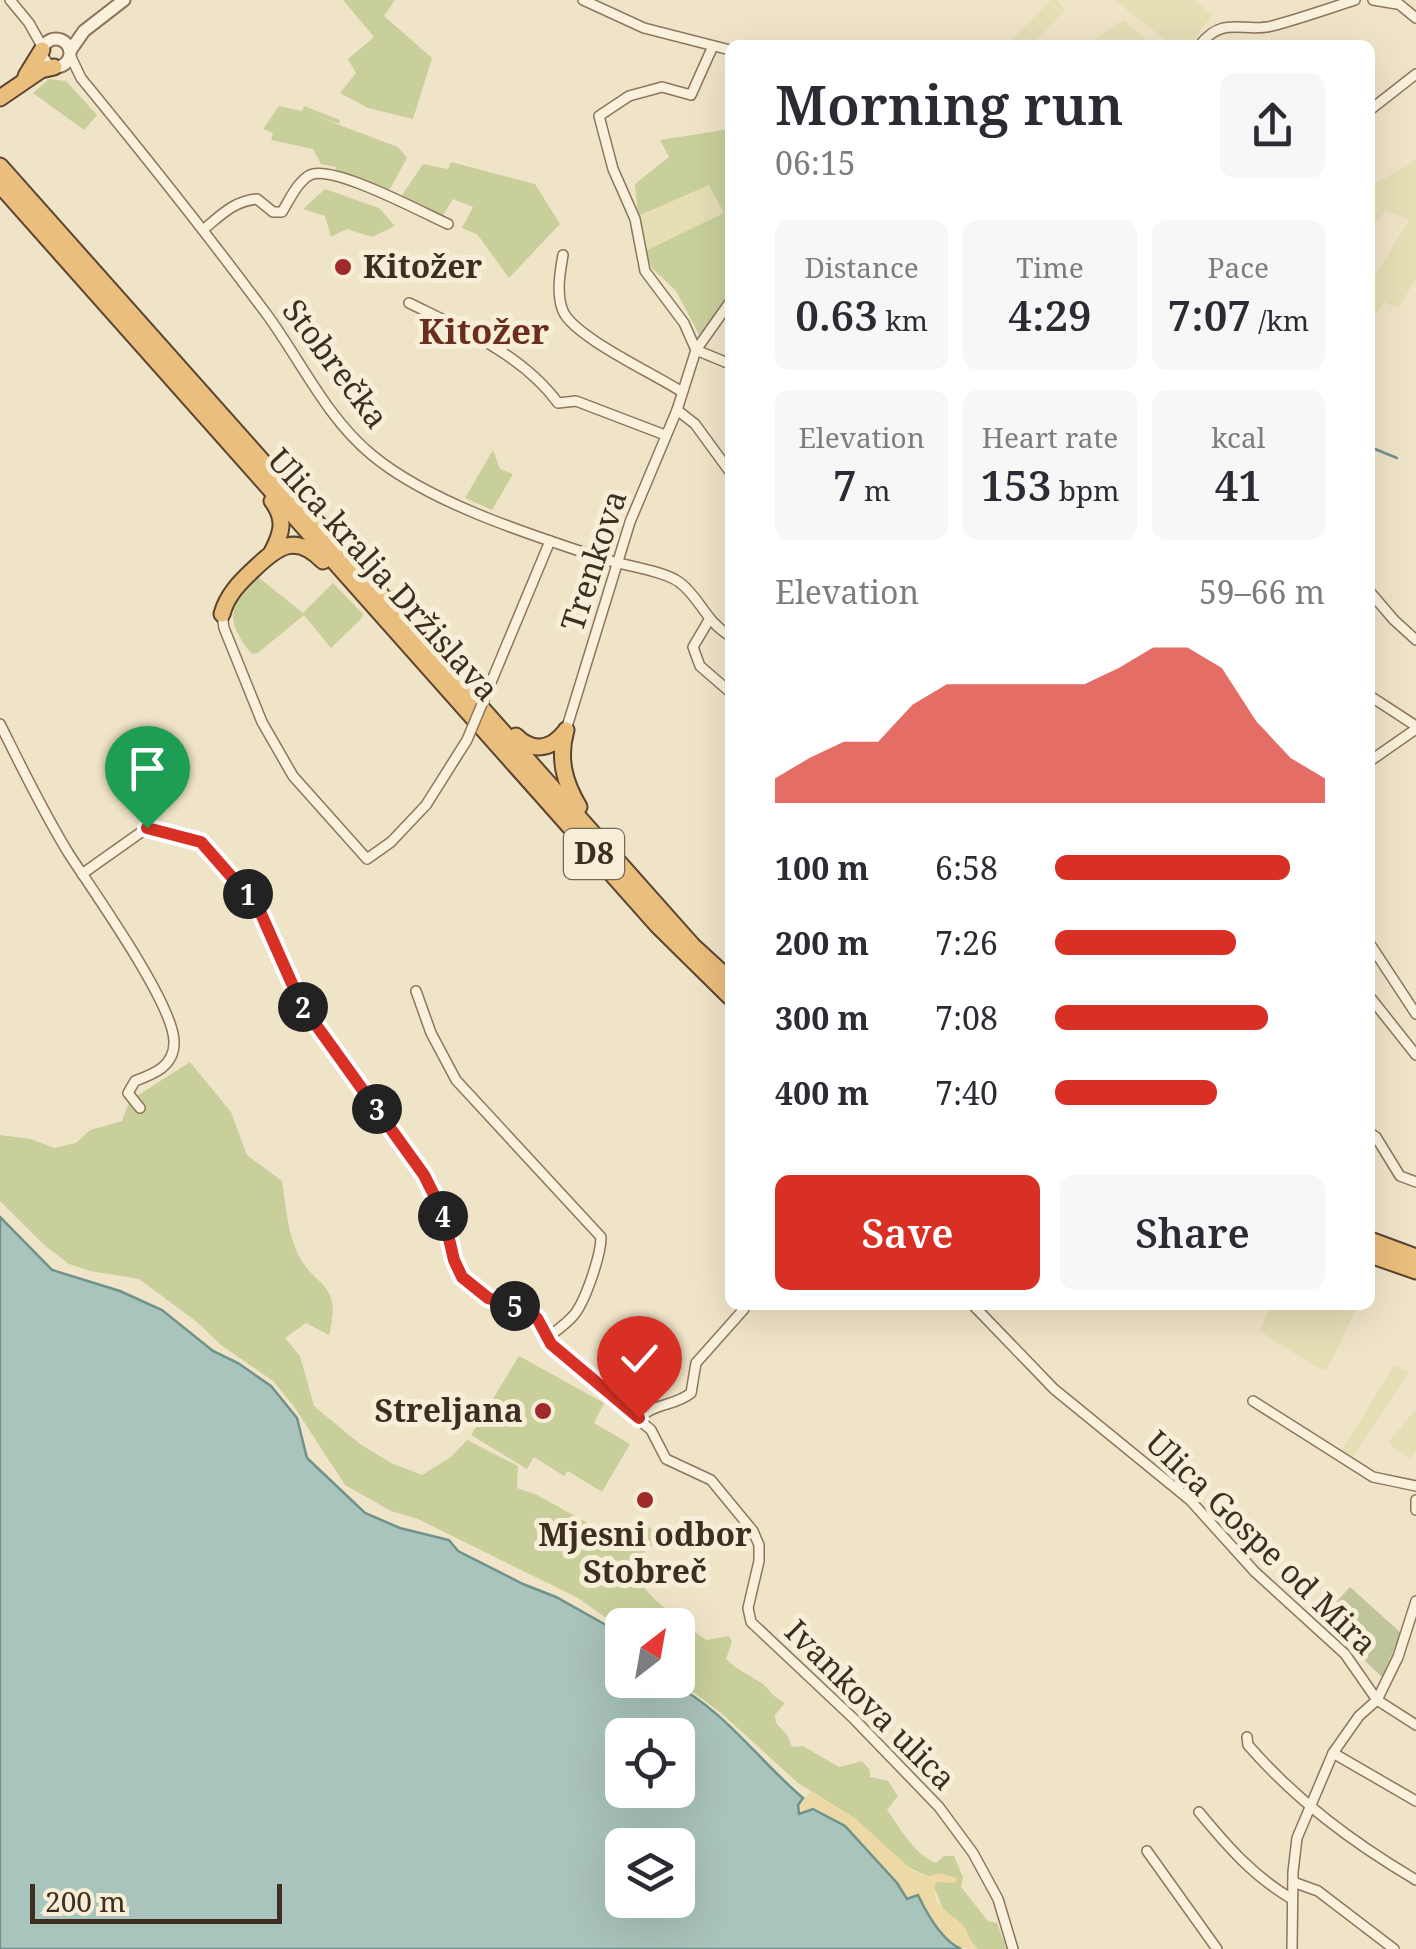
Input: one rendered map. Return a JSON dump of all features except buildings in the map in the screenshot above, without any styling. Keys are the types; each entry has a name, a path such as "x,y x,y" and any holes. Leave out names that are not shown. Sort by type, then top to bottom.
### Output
{"highway":[{"path":"2,98 21,82 49,44"},
{"path":"21,82 56,67"},
{"path":"0,155 18,176 20,188"},
{"name":"D8","path":"0,166 20,188"},
{"name":"Ulica kralja Držislava","path":"0,185 658,926 725,991"},
{"name":"Ulica kralja Držislava","path":"20,188 694,946 725,975"},
{"path":"222,614 231,593 272,552 282,528 282,519 266,493 265,484"},
{"path":"272,552 293,545 307,548 340,580 357,588"},
{"path":"490,717 500,719 530,747 550,746 566,730"},
{"path":"566,730 562,745 564,774 579,807 591,822 592,832"},
{"path":"1375,1242 1416,1256"},
{"path":"1375,1256 1416,1271"}],"street":[{"path":"10,0 49,44 66,43 70,53"},
{"path":"49,44 84,31 124,0"},
{"path":"583,0 644,28 725,49"},
{"path":"1204,40 1208,34 1230,25 1270,26 1355,0"},
{"path":"1373,0 1396,2 1416,18"},
{"path":"49,44 46,63 56,67 66,63 84,31"},
{"path":"713,46 691,95 662,87 629,96 599,116 635,220 644,271 684,322 696,350 725,362"},
{"name":"Stobrečka","path":"70,53 81,78 204,228 285,340 322,400 372,455 400,476 439,496 550,541 678,580 709,620 725,632"},
{"name":"Stobrečka","path":"56,67 81,78"},
{"path":"1375,106 1416,74"},
{"path":"204,228 236,203 248,200 257,199 273,212 282,212 302,182 312,174 322,173 374,188 448,224"},
{"path":"563,255 559,281 563,311 578,330 682,392"},
{"path":"409,303 494,346 545,386 558,403 576,401 665,435"},
{"name":"Trenkova","path":"566,730 630,522 677,410 696,350 725,309"},
{"path":"677,410 696,424 725,465"},
{"path":"222,614 262,722 293,776 367,859 391,842 426,805 467,740 550,541"},
{"path":"1375,598 1416,640"},
{"path":"709,620 693,647 700,666 725,688"},
{"path":"1375,699 1416,728 1375,757"},
{"path":"0,724 82,874 158,996 174,1040 170,1059 159,1073 135,1081 128,1093 140,1108"},
{"name":"Ivankova ulica","path":"82,874 147,828 201,842 258,907 301,1004 424,1175 443,1213 462,1277 488,1298 526,1310 537,1318 548,1338 651,1430 666,1459 711,1480 753,1531 759,1545 759,1561 748,1608 750,1622 939,1807 975,1856 998,1899 1014,1949"},
{"path":"1375,952 1416,1014"},
{"path":"416,992 431,1033 456,1080 601,1237 600,1252 580,1305 572,1318 548,1338"},
{"path":"1375,1003 1414,1050"},
{"path":"1375,1136 1400,1176 1416,1182"},
{"path":"639,1418 649,1409 682,1400 691,1393 696,1364 742,1310"},
{"name":"Ulica Gospe od Mira","path":"978,1310 1054,1389 1190,1500 1256,1572 1345,1654 1377,1700"},
{"path":"1253,1401 1373,1477 1416,1486"},
{"path":"1416,1500 1416,1510"},
{"path":"1292,1949 1297,1838 1333,1753 1359,1716 1377,1700 1398,1656 1416,1601"},
{"path":"1377,1700 1416,1724"},
{"path":"1247,1737 1248,1745 1308,1808 1416,1880"},
{"path":"1333,1753 1416,1801"},
{"path":"1199,1812 1262,1882 1292,1899"},
{"path":"1147,1851 1217,1949"},
{"path":"1293,1882 1318,1890 1394,1949"}],"shaded area":[{"path":"1051,0 1066,10 1036,40 1011,40"},
{"path":"1114,0 1194,0 1212,15 1194,40 1166,40"},
{"path":"1124,20 1146,40 1096,40"},
{"path":"1416,160 1416,279 1398,308 1384,302 1375,317 1375,275 1410,220 1386,210 1375,224 1375,184"},
{"path":"709,185 725,213 645,251 638,216"},
{"path":"1269,1310 1356,1310 1327,1370 1314,1366 1260,1331"},
{"path":"1394,1365 1409,1372 1352,1459 1341,1452"},
{"path":"1416,1409 1416,1450 1409,1459 1388,1443"}],"green space":[{"path":"343,0 395,0 384,16 432,58 413,119 368,108 340,93 356,73 348,59 374,37"},
{"path":"49,79 66,81 97,115 84,130 33,93"},
{"path":"279,106 302,111 304,106 340,120 339,124 310,114 398,147 407,158 390,189 335,174 336,167 321,164 313,149 271,140 273,133 263,129"},
{"path":"725,130 725,319 703,342 676,291 652,268 645,251 724,213 709,185 638,216 635,184 669,157 660,140"},
{"path":"451,162 535,184 560,224 509,278 477,234 462,228 473,207 453,199 442,217 400,198 423,164 448,169"},
{"path":"325,189 379,208 395,226 372,237 347,229 331,237 325,216 303,209"},
{"path":"493,450 500,469 513,474 492,510 465,498"},
{"path":"258,577 303,613 333,583 363,614 362,618 331,648 304,615 252,654 237,632 233,614 240,596"},
{"path":"190,1062 231,1112 247,1155 282,1181 297,1252 330,1294 332,1304 329,1335 306,1323 285,1338 300,1356 314,1406 360,1444 391,1463 422,1475 451,1457 467,1440 518,1466 517,1488 613,1537 644,1525 664,1536 628,1565 665,1608 605,1608 605,1617 578,1598 418,1519 391,1511 345,1485 273,1381 139,1279 69,1264 0,1201 0,1135 31,1139 54,1148 76,1143 90,1130 122,1121 129,1101"},
{"name":"Streljana","path":"519,1356 604,1403 594,1423 630,1444 602,1492 568,1471 564,1476 534,1457 527,1469 471,1435"},
{"path":"1350,1587 1401,1633 1382,1677 1321,1619"},
{"path":"695,1632 706,1640 729,1636 732,1642 726,1659 785,1703 775,1715 776,1723 792,1747 803,1746 839,1767 862,1761 870,1770 870,1777 888,1781 898,1796 887,1810 902,1832 921,1854 936,1863 944,1856 954,1856 963,1877 961,1887 988,1921 997,1923 1007,1949 978,1949 944,1912 933,1884 942,1880 956,1882 903,1865 856,1819 798,1783 695,1694"}],"sand":[{"path":"811,1792 856,1819 913,1871 957,1878 956,1883 936,1882 935,1896 940,1906 963,1925 978,1949 953,1947 916,1896 905,1900 896,1882 814,1810 799,1815 797,1804"}],"water":[{"path":"0,1217 52,1270 120,1291 162,1310 213,1351 271,1386 297,1418 307,1458 365,1513 400,1528 449,1540 458,1551 605,1625 605,1698 695,1698 803,1798 798,1805 799,1814 813,1809 845,1826 907,1899 918,1895 941,1933 961,1949 0,1949"}],"waterway":[{"path":"1375,449 1397,458"}],"place":[{"name":"Kitožer","path":"343,267"},
{"name":"Streljana","path":"543,1411"},
{"name":"Mjesni odbor Stobreč","path":"645,1500"}],"district":[{"name":"Kitožer","path":"484,332"}],"route":[{"path":"147,828 201,842 258,907 301,1004 424,1175 443,1213 462,1277 488,1298 526,1310 537,1318 551,1344 639,1418"}]}
